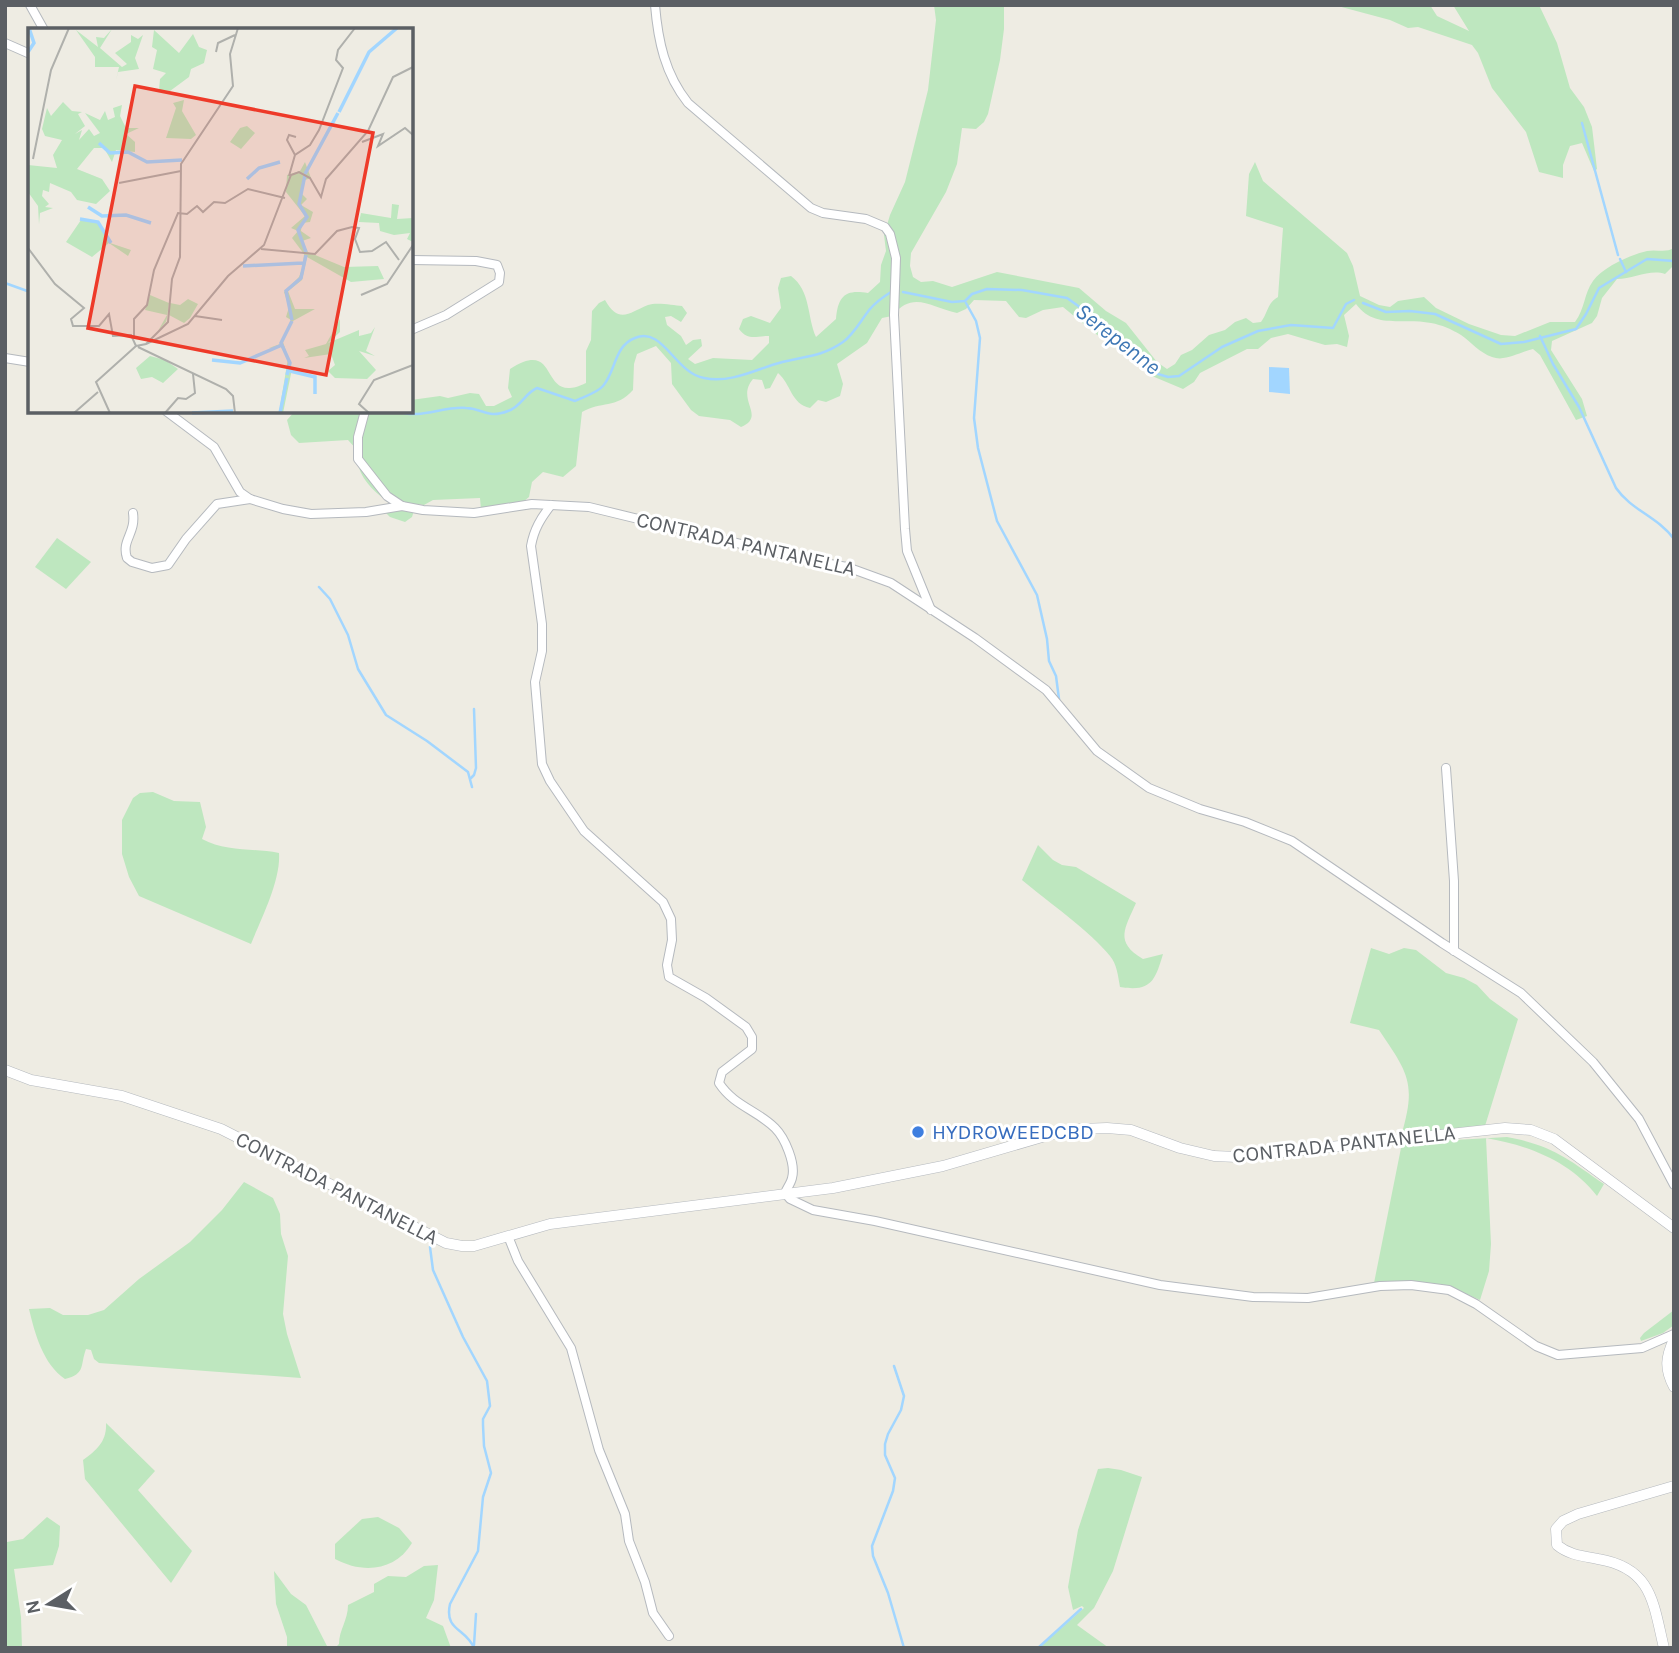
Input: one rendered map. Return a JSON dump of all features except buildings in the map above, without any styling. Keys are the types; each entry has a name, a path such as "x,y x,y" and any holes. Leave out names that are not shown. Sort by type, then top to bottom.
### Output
{"street":[{"path":"30,5 43,28"},
{"path":"655,5 666,67 676,88 688,103 811,208 823,214 866,219 885,227 890,234 896,258 894,315 905,529 908,551 931,610"},
{"path":"5,43 28,53"},
{"path":"413,260 476,261 497,265 500,273 499,282 463,305 413,329"},
{"path":"5,358 28,362"},
{"path":"169,413 214,447 240,492 250,499"},
{"path":"364,413 358,437 358,459 387,496 402,506"},
{"path":"133,513 135,527 125,543 127,558 152,568 162,568 172,561 186,539 217,504 250,499"},
{"name":"CONTRADA PANTANELLA","path":"250,499 312,514 366,512 402,506 474,513 532,503 589,507 807,560 847,567 891,583 975,638 1046,690 1097,751 1149,788 1292,841 1521,993 1593,1062 1639,1119 1674,1185"},
{"path":"551,505 540,519 531,546 542,624 541,651 535,682 542,764 583,831 663,902 671,919 672,940 667,965 669,977 746,1027 752,1037 752,1048 722,1072 719,1083 729,1097 775,1128 784,1141 791,1158 793,1176 785,1193 790,1199 813,1210 902,1227 1170,1287 1253,1297 1308,1298 1380,1286 1410,1285 1449,1290 1476,1304 1536,1346 1558,1355 1642,1348 1674,1336"},
{"path":"1446,768 1454,881 1454,951"},
{"name":"CONTRADA PANTANELLA","path":"5,1070 31,1080 122,1096 221,1129 446,1243 474,1246 550,1224 611,1214 833,1188 943,1166 1049,1135 1081,1129 1107,1128 1131,1130 1180,1148 1214,1156 1237,1157 1504,1128 1531,1130 1554,1139 1674,1228"},
{"path":"508,1236 519,1261 570,1348 599,1450 625,1514 629,1541 645,1582 653,1613 669,1636"},
{"path":"1674,1336 1666,1363 1668,1376 1674,1387"},
{"path":"1664,1648 1652,1598 1646,1584 1638,1575 1628,1567 1610,1561 1565,1552 1557,1545 1556,1529 1563,1521 1578,1514 1674,1486"}],"green space":[{"path":"934,5 1004,5 1000,60 988,114 976,129 962,128 957,164 946,192 911,253 913,277 921,282 933,281 952,287 997,272 1079,288 1106,311 1126,323 1157,362 1167,369 1209,335 1225,330 1235,322 1246,318 1253,323 1261,322 1274,299 1278,297 1283,228 1246,216 1249,174 1255,162 1263,181 1347,253 1360,296 1390,307 1398,301 1424,297 1436,308 1469,324 1501,335 1515,336 1550,322 1575,322 1597,276 1633,255 1674,248 1674,265 1665,274 1653,273 1617,279 1602,298 1592,323 1552,341 1551,350 1582,399 1587,416 1576,420 1540,355 1533,349 1507,357 1492,357 1446,328 1421,322 1381,320 1364,312 1356,304 1344,315 1349,336 1347,347 1325,345 1288,334 1271,338 1258,349 1247,349 1200,373 1194,382 1183,389 1152,376 1063,307 1043,310 1026,318 1019,317 1006,301 974,300 966,309 957,313 915,302 900,308 892,316 882,318 867,343 837,364 843,384 840,396 826,402 818,400 810,408 795,398 778,373 770,388 765,389 762,380 753,379 747,394 751,418 741,427 730,420 699,416 691,410 672,384 671,363 656,346 637,354 633,390 621,400 582,412 576,466 563,477 543,472 532,482 529,497 523,502 481,510 480,498 433,500 424,505 416,504 412,517 405,522 390,517 385,512 392,504 366,482 359,467 358,451 348,440 299,443 291,435 287,420 293,413 413,413 413,400 440,396 448,398 470,393 479,394 486,406 494,406 512,397 508,388 510,369 526,361 537,361 544,365 561,386 571,388 586,383 586,351 591,340 592,311 605,300 610,308 620,314 630,313 651,304 682,306 687,313 681,322 671,316 665,317 667,325 681,336 686,345 701,339 702,346 688,359 695,364 713,358 752,360 769,343 769,336 746,335 739,329 743,319 751,316 770,323 781,308 778,288 781,278 791,276 802,289 816,337 836,319 844,296 854,292 868,293 880,282 881,265 886,251 884,235 905,182 928,90 936,20"},
{"path":"1334,5 1430,5 1437,16 1469,31 1453,5 1539,5 1557,43 1570,88 1584,107 1592,127 1597,169 1594,171 1582,143 1570,146 1563,165 1563,178 1539,172 1526,132 1492,88 1472,45 1418,27 1408,28 1390,20"},
{"path":"57,538 91,562 66,589 35,567"},
{"path":"153,792 174,801 200,802 206,827 202,839 230,848 279,853 274,887 251,944 139,896 129,877 122,854 122,820 133,798 140,793"},
{"path":"1038,845 1053,860 1062,865 1076,867 1136,903 1124,934 1128,947 1143,959 1163,954 1154,978 1145,986 1120,987 1114,963 1102,946 1022,880"},
{"path":"1371,948 1389,954 1404,948 1416,950 1446,973 1477,985 1490,999 1518,1019 1485,1126 1401,1136 1409,1091 1403,1068 1379,1030 1350,1023"},
{"path":"1507,1137 1536,1144 1569,1160 1604,1184 1597,1196 1561,1164 1532,1150 1487,1138"},
{"path":"1486,1138 1491,1244 1489,1271 1480,1300 1454,1290 1428,1285 1374,1283 1402,1143"},
{"path":"244,1182 273,1198 280,1214 281,1234 288,1256 283,1314 301,1378 99,1363 94,1359 91,1350 86,1349 79,1372 65,1379 57,1373 41,1348 29,1309 50,1308 63,1315 88,1315 104,1310 139,1279 190,1242 222,1210"},
{"path":"1674,1310 1674,1325 1663,1333 1641,1341 1644,1333"},
{"path":"106,1423 155,1471 138,1490 192,1551 171,1583 85,1479 83,1460 100,1444 105,1435"},
{"path":"1108,1468 1142,1477 1113,1571 1094,1608 1077,1625 1109,1648 1039,1648 1084,1608 1082,1606 1073,1610 1068,1587 1078,1530 1098,1469"},
{"path":"47,1517 60,1526 59,1546 53,1565 14,1569 21,1617 22,1648 5,1648 5,1520 7,1542 23,1539"},
{"path":"378,1517 399,1528 412,1543 405,1552 388,1564 378,1567 356,1567 335,1559 335,1544 362,1519"},
{"path":"438,1565 434,1600 426,1618 443,1626 451,1648 335,1648 339,1644 348,1605 374,1592 374,1584 388,1576 406,1577 424,1566"},
{"path":"274,1571 291,1594 306,1605 328,1648 287,1648 287,1637 276,1604"}],"water":[{"path":"1269,367 1289,368 1290,394 1269,392"}],"waterway":[{"path":"1582,123 1618,255"},
{"path":"1620,259 1626,272"},
{"name":"Serepenne","path":"1363,303 1386,312 1435,314 1501,344 1524,342 1576,329 1599,288 1647,259 1674,261"},
{"name":"Serepenne","path":"5,283 28,291"},
{"name":"Serepenne","path":"903,292 952,302 965,301 972,294 987,289 1022,290 1067,298 1088,313 1120,344 1147,361 1158,374 1168,377 1179,376 1222,347 1258,331 1291,325 1333,328 1346,304 1354,300"},
{"name":"Serepenne","path":"406,413 466,408 490,414 501,413 512,409 537,388 575,401 600,388 607,380 623,347 635,338 645,336 654,338 694,374 713,379 739,376 834,348 851,335 875,304 891,292"},
{"path":"966,303 976,321 980,338 974,418 978,448 997,521 1037,595 1059,699"},
{"path":"1540,336 1579,407 1616,488 1674,539"},
{"path":"319,587 330,599 348,635 358,669 386,715 468,772 472,787"},
{"path":"471,778 476,768 474,709"},
{"path":"430,1247 433,1270 463,1337 487,1381 490,1406 483,1425 484,1446 491,1473 483,1497 478,1551 450,1604 449,1613 453,1625 466,1636 474,1648"},
{"path":"894,1366 904,1396 901,1410 888,1434 885,1455 895,1478 893,1491 872,1546 904,1648"},
{"path":"1038,1648 1081,1609"},
{"path":"474,1645 476,1614"}],"place":[{"name":"HYDROWEEDCBD","path":"918,1132"}]}
